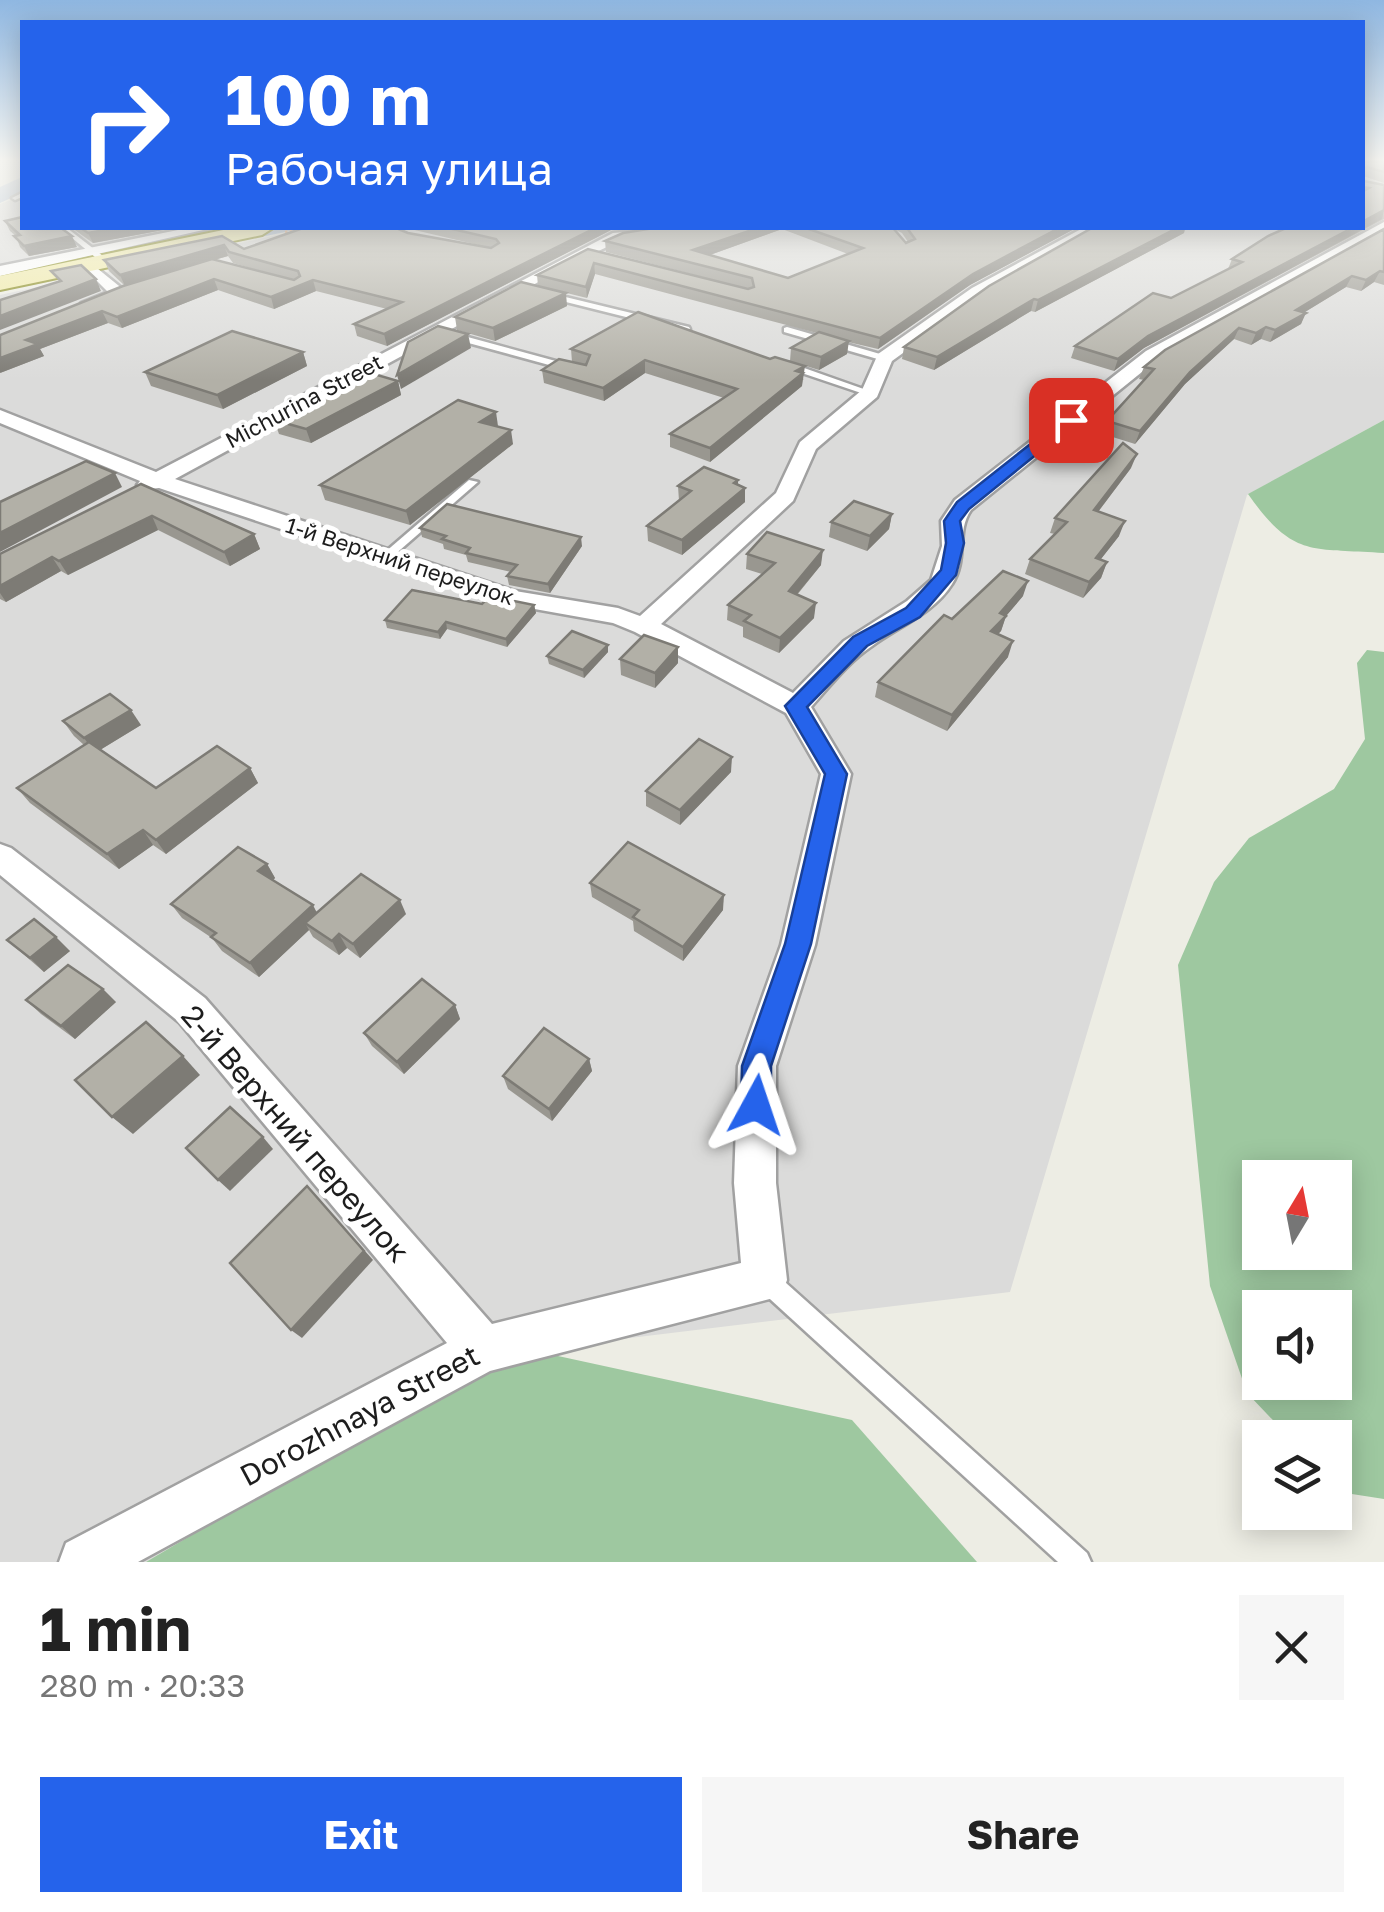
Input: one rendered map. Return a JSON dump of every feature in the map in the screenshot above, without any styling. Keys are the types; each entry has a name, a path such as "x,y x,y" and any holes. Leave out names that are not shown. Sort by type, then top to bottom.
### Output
{"main road":[{"path":"0,283 96,258 229,234"}],"street":[{"path":"0,271 96,258 184,234"},
{"name":"Michurina Street","path":"122,499 517,287 593,255 618,236 631,234"},
{"path":"644,626 785,496 806,446 870,393 884,358 978,291 1081,234"},
{"path":"765,1280 754,1183 756,1066 798,944 836,774 796,706 860,642 913,612 950,572 955,543 952,521 963,505 1152,355 1370,234"},
{"path":"68,313 118,293 96,258"},
{"name":"1-й Верхний переулок","path":"0,416 157,480 319,538 388,555 510,598 618,616 796,706"},
{"name":"2-й Верхний переулок","path":"0,858 192,1010 483,1349"},
{"name":"Dorozhnaya Street","path":"86,1562 483,1349 765,1280"}],"lane":[{"path":"69,234 96,258"},
{"path":"517,287 686,329"},
{"path":"118,293 136,288"},
{"path":"787,330 884,358"},
{"path":"434,332 584,372"},
{"path":"769,359 870,393"},
{"path":"388,555 473,482"},
{"path":"765,1280 1078,1562"}],"shaded area":[{"path":"0,234 161,234 0,268"},
{"path":"283,234 1384,234 1384,420 1247,495 1010,1292 498,1354 146,1562 0,1562 0,295"}],"green space":[{"path":"1384,420 1384,553 1305,546 1278,530 1248,494"},
{"path":"1367,650 1384,652 1384,1499 1352,1494 1352,1420 1273,1420 1254,1400 1352,1400 1352,1290 1242,1290 1242,1379 1210,1286 1178,965 1214,882 1249,838 1334,789 1365,739 1357,663"},
{"path":"535,1351 852,1420 977,1562 146,1562 498,1354"}],"building":[{"path":"286,234 413,234 491,248 499,243 496,239 474,234 583,234 384,334 354,324 402,302 313,280 271,297 214,279 117,317 102,311 26,340 38,344 0,358 0,335 123,286 212,259 294,280 300,276 298,271 229,252 224,245 120,275 104,260 222,236 244,249"},
{"path":"621,234 741,234 693,250 788,278 863,248 823,234 898,234 906,243 915,239 911,234 1048,234 973,274 880,338 594,263 586,287 537,275 588,249 748,289 754,287 752,278 605,241"},
{"path":"1082,234 1166,234 1034,299 937,357 904,347 989,286"},
{"path":"1341,234 1148,336 1118,359 1075,346 1153,293 1171,298 1242,262 1232,259 1268,236"},
{"path":"1375,234 1384,234 1384,272 1366,280 1352,276 1296,310 1306,313 1275,330 1266,327 1256,333 1239,328 1190,372 1140,431 1107,421 1154,369 1144,367 1165,350"},
{"path":"14,236 72,236 24,246"},
{"path":"81,265 96,279 0,316 0,300 61,281 51,271"},
{"path":"521,282 566,293 493,328 455,317"},
{"path":"638,312 770,359 805,366 796,371 803,373 710,448 670,434 737,389 645,360 603,388 542,370 559,359 586,365 590,355 571,349"},
{"path":"438,326 468,334 397,375 408,342"},
{"path":"232,331 303,352 217,395 145,372"},
{"path":"819,332 849,341 821,357 791,348"},
{"path":"360,370 398,381 306,429 274,420"},
{"path":"458,400 496,412 480,422 511,430 406,511 320,485"},
{"path":"1123,443 1137,454 1094,510 1125,521 1096,558 1107,562 1089,582 1030,559 1067,522 1055,518"},
{"path":"86,461 115,473 0,533 0,502"},
{"path":"704,467 738,480 734,483 745,488 682,540 647,526 691,491 678,486"},
{"path":"141,484 254,534 224,552 152,516 59,561 52,557 0,586 0,554"},
{"path":"854,501 892,514 870,536 831,522"},
{"path":"447,504 581,537 548,584 507,576 517,565 466,553 470,548 420,528"},
{"path":"767,532 823,550 789,591 816,603 780,638 744,621 751,615 728,605 775,563 747,554"},
{"path":"1003,571 1028,581 1000,613 1006,616 991,631 1013,641 952,715 878,682 944,615 952,619"},
{"path":"412,590 482,604 490,596 534,605 506,639 446,622 438,632 385,620"},
{"path":"572,631 608,645 583,670 547,656"},
{"path":"644,635 678,647 655,673 620,659"},
{"path":"110,694 131,710 84,738 63,721"},
{"path":"699,739 732,757 680,810 646,791"},
{"path":"89,742 156,788 217,746 250,768 156,840 143,830 107,854 17,788"},
{"path":"628,842 724,895 683,947 633,917 639,910 590,883"},
{"path":"238,847 267,864 258,871 313,905 250,963 211,937 216,933 171,904"},
{"path":"361,874 400,900 353,944 339,934 332,941 305,923"},
{"path":"34,919 56,937 30,958 7,940"},
{"path":"68,965 103,989 61,1026 26,1000"},
{"path":"422,979 455,1005 397,1062 364,1033"},
{"path":"146,1022 183,1056 112,1117 75,1080"},
{"path":"544,1028 589,1059 549,1109 503,1076"},
{"path":"230,1107 263,1137 218,1180 186,1148"},
{"path":"307,1186 364,1251 291,1330 230,1263"}],"waterway":[{"path":"260,235 266,234"}],"route":[{"path":"756,1105 756,1066 798,944 836,774 796,706 860,642 913,612 950,572 955,543 952,521 963,505 1071,420"}]}
